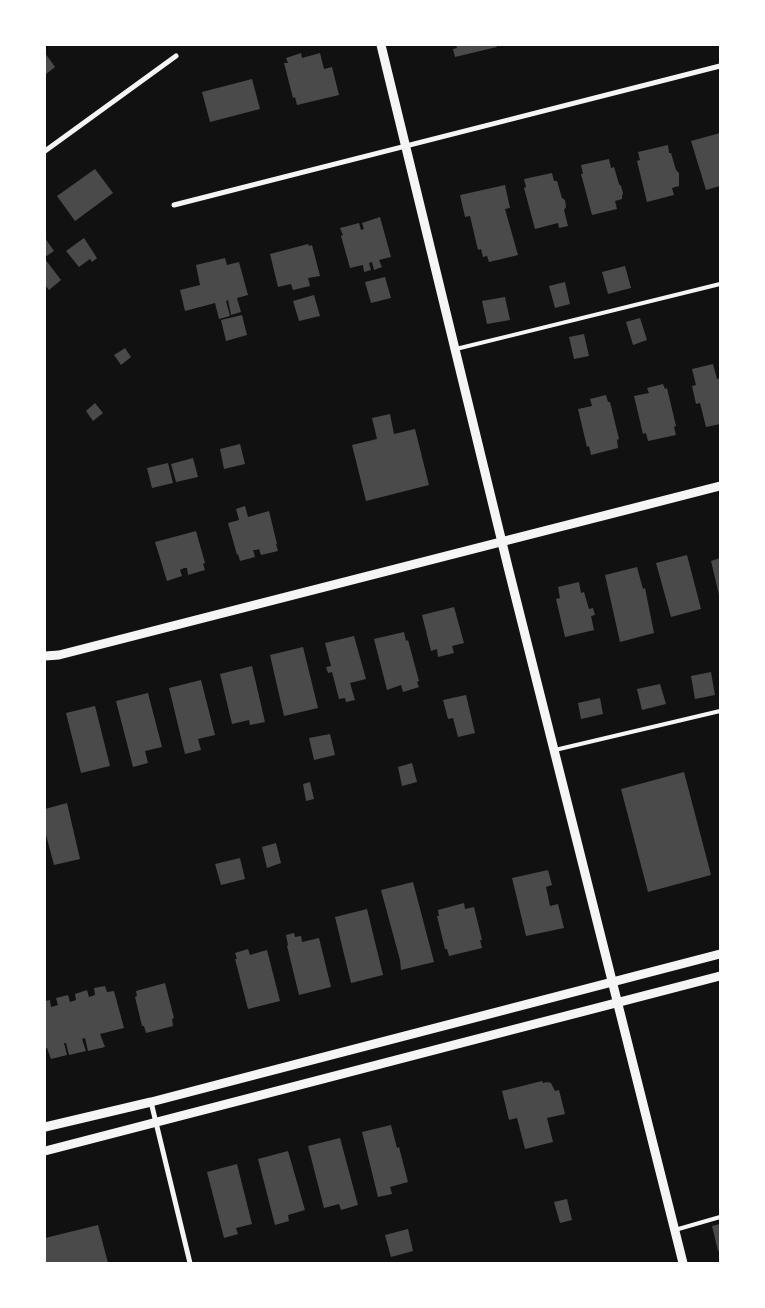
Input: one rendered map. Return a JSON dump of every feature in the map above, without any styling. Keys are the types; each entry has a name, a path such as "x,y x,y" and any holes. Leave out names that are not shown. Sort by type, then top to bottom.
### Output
{"street":[{"path":"381,45 683,1263"},
{"path":"45,151 176,56"},
{"path":"174,205 720,66"},
{"path":"45,656 59,655 720,486"},
{"path":"45,1127 151,1102 720,954"},
{"path":"45,1151 720,976"},
{"path":"151,1102 190,1263"}],"lane":[{"path":"456,349 601,315 720,284"},
{"path":"555,750 720,711"},
{"path":"675,1230 720,1217"}],"building":[{"path":"456,45 496,45 497,47 455,57 453,49 457,48"},
{"path":"45,53 55,67 45,75"},
{"path":"301,53 302,58 320,53 324,69 332,67 339,95 297,105 295,97 293,98 284,63 288,63 286,58"},
{"path":"252,79 260,109 210,122 202,92"},
{"path":"720,133 720,186 706,190 691,141"},
{"path":"668,145 669,153 671,153 676,170 679,173 679,186 672,188 674,195 647,202 637,161 640,160 638,152"},
{"path":"609,159 611,168 614,167 621,186 622,199 615,201 617,209 592,215 581,174 583,174 581,165"},
{"path":"95,169 113,193 75,221 57,196"},
{"path":"552,173 554,181 557,181 562,198 565,200 566,207 564,210 568,226 559,228 558,223 535,229 524,188 526,187 524,179"},
{"path":"505,185 510,208 505,209 518,255 489,262 487,256 483,257 481,249 478,250 470,216 465,217 460,195"},
{"path":"380,217 391,257 379,260 382,267 374,270 372,262 369,263 371,270 364,272 363,265 350,268 340,228 359,223 361,230 364,229 362,223"},
{"path":"45,238 54,251 45,257"},
{"path":"84,238 97,258 92,262 90,259 79,267 66,251"},
{"path":"308,244 309,246 312,245 320,276 308,278 310,286 293,290 291,284 278,287 270,254"},
{"path":"225,258 227,265 239,262 248,295 237,298 241,312 231,315 228,300 226,301 230,316 219,319 215,303 185,311 180,290 200,285 196,265"},
{"path":"45,259 61,280 49,290 45,285"},
{"path":"625,266 631,288 608,294 602,272"},
{"path":"385,277 391,298 371,303 365,282"},
{"path":"565,282 570,304 555,308 549,286"},
{"path":"314,295 320,316 299,321 293,301"},
{"path":"505,297 510,320 487,324 482,301"},
{"path":"242,315 247,335 226,341 221,320"},
{"path":"640,318 647,340 633,345 626,322"},
{"path":"584,334 589,356 574,359 569,337"},
{"path":"125,348 131,357 121,365 114,355"},
{"path":"713,364 717,379 720,378 720,424 706,427 700,403 696,404 692,386 696,385 692,369"},
{"path":"663,384 665,389 667,388 676,426 674,427 676,435 648,441 646,433 643,434 634,396 649,393 647,388"},
{"path":"606,395 608,402 610,402 619,439 617,440 618,448 591,455 589,446 587,447 578,409 592,406 590,399"},
{"path":"95,403 103,413 93,421 86,411"},
{"path":"390,414 394,434 415,429 429,485 366,501 352,445 377,439 372,418"},
{"path":"240,444 245,464 224,469 220,449"},
{"path":"193,458 198,477 176,482 171,464"},
{"path":"168,463 173,483 152,488 147,468"},
{"path":"245,506 248,517 269,511 278,551 261,555 259,549 253,550 255,557 240,561 228,523 239,520 236,509"},
{"path":"196,531 205,563 203,564 205,570 188,575 187,568 184,568 180,570 182,576 167,581 155,542"},
{"path":"687,555 701,609 671,617 656,563"},
{"path":"720,558 720,595 719,595 711,561"},
{"path":"637,567 643,589 645,588 654,633 620,642 605,575"},
{"path":"579,582 581,593 584,592 589,609 593,608 595,615 591,616 594,630 565,637 556,599 560,598 558,587"},
{"path":"454,607 464,643 452,646 454,653 438,657 437,649 431,651 422,615"},
{"path":"404,632 406,641 408,640 419,687 403,692 401,685 387,690 374,639"},
{"path":"354,636 366,679 350,683 355,700 346,702 345,698 339,699 332,672 328,673 326,667 331,666 325,643"},
{"path":"303,647 318,708 284,716 270,655"},
{"path":"252,666 265,722 250,725 249,720 232,724 220,674"},
{"path":"711,672 715,695 695,699 691,676"},
{"path":"201,680 215,735 198,739 201,750 185,754 169,688"},
{"path":"660,684 666,704 642,710 637,689"},
{"path":"148,693 162,747 145,751 148,763 133,767 116,701"},
{"path":"466,695 475,733 458,737 453,718 448,719 443,700"},
{"path":"600,698 603,714 581,719 578,703"},
{"path":"95,706 110,766 81,773 66,713"},
{"path":"330,734 335,755 314,760 309,738"},
{"path":"412,763 417,782 402,786 398,767"},
{"path":"684,772 711,875 648,892 621,789"},
{"path":"310,782 314,799 306,801 303,784"},
{"path":"67,803 80,859 54,865 45,831 45,809"},
{"path":"276,843 281,863 267,868 262,847"},
{"path":"240,858 245,879 221,885 215,864"},
{"path":"548,870 552,885 546,887 550,906 558,904 564,928 526,936 512,878"},
{"path":"413,882 434,962 401,970 381,890"},
{"path":"464,903 465,909 474,907 482,940 480,940 482,948 449,956 447,949 445,949 437,916 439,916 438,910"},
{"path":"367,909 383,975 351,983 335,917"},
{"path":"294,933 295,937 301,936 302,942 319,938 331,987 299,995 286,935"},
{"path":"248,949 250,955 267,950 280,1001 248,1009 235,953"},
{"path":"165,983 174,1018 172,1019 173,1026 146,1033 144,1026 142,1026 135,997 137,996 136,991"},
{"path":"105,986 107,992 114,991 124,1028 100,1034 105,1047 88,1051 85,1038 82,1039 86,1051 69,1055 66,1043 64,1043 67,1055 51,1059 47,1048 45,1048 45,1001 50,1000 51,1007 58,1005 56,998 68,995 70,1002 76,1000 75,994 87,990 89,997 95,995 94,988"},
{"path":"542,1081 543,1083 551,1083 555,1091 559,1090 565,1114 547,1118 553,1142 525,1149 517,1118 509,1120 502,1091"},
{"path":"391,1125 408,1182 390,1187 392,1194 378,1197 362,1132"},
{"path":"340,1138 358,1205 341,1210 339,1204 324,1208 308,1146"},
{"path":"288,1151 305,1210 288,1215 289,1221 275,1225 258,1159"},
{"path":"237,1164 252,1224 236,1228 238,1234 224,1238 207,1172"},
{"path":"567,1199 572,1220 560,1223 554,1202"},
{"path":"720,1224 720,1250 718,1251 712,1226"},
{"path":"98,1225 108,1263 45,1263 45,1238"},
{"path":"408,1229 413,1251 391,1257 385,1235"}]}
